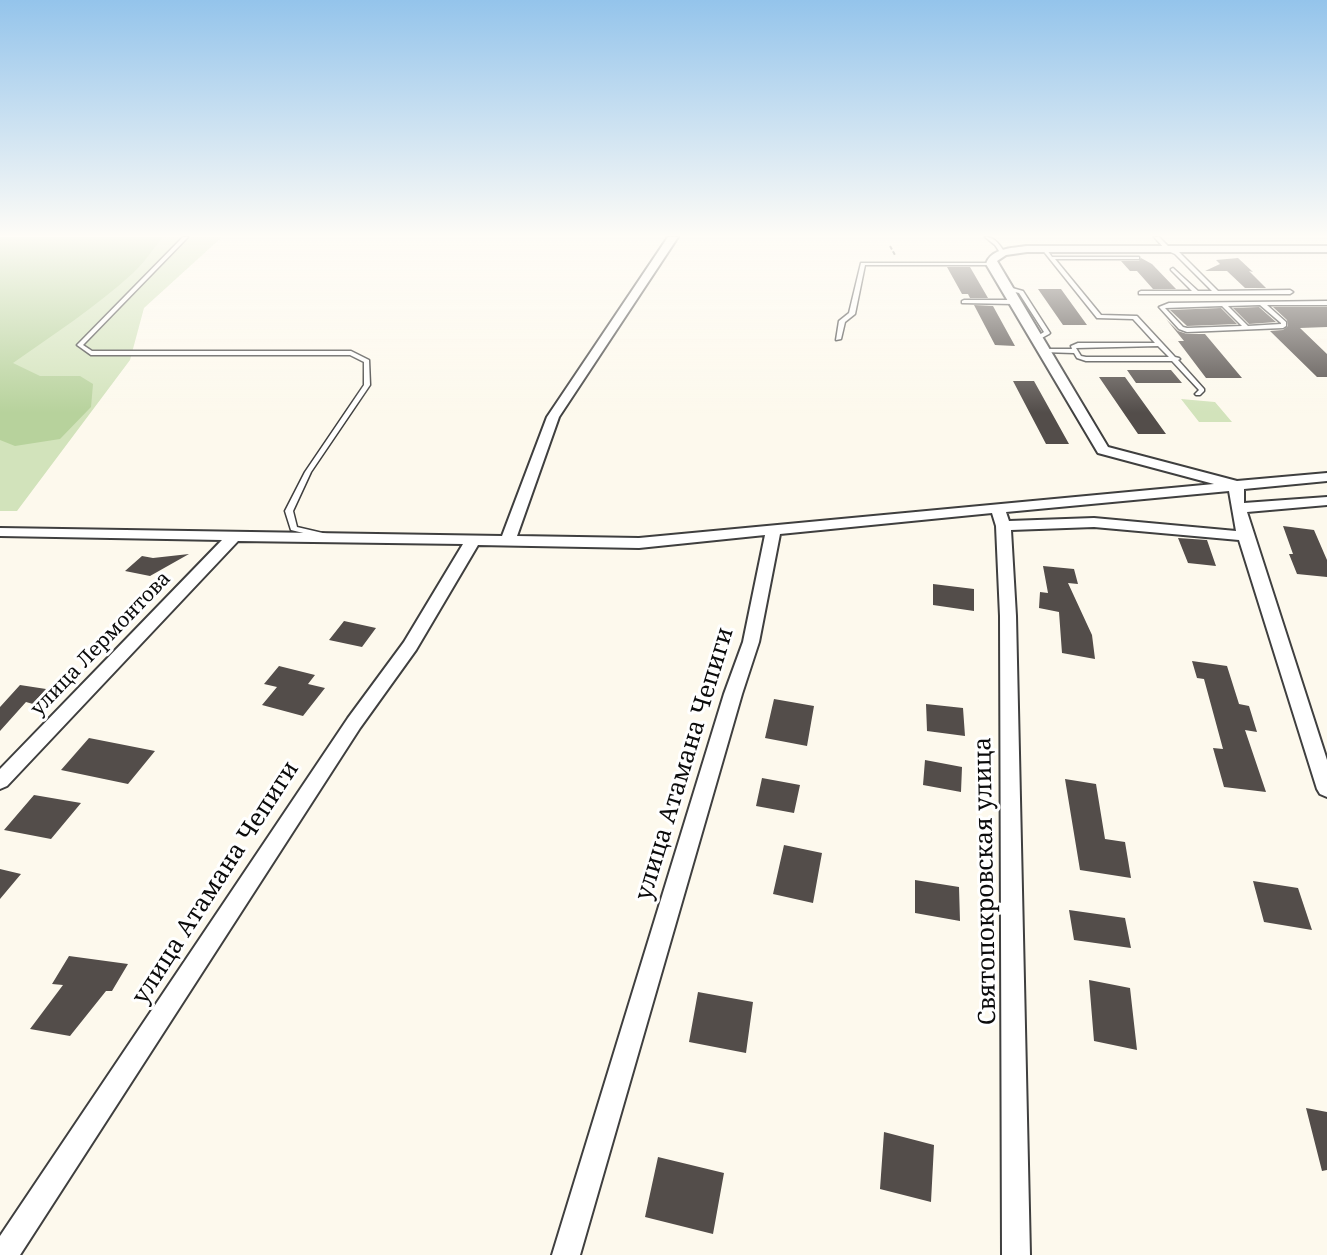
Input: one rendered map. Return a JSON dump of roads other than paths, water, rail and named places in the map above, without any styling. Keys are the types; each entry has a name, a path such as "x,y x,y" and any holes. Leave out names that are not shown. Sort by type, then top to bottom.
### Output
{"street":[{"path":"507,540 553,417 634,296"},
{"path":"1010,296 1103,450 1238,486"},
{"path":"3,534 639,543 774,528 1000,517 1238,486 1327,477"},
{"path":"1238,486 1235,493 1245,536 1327,789"},
{"path":"1239,508 1327,501"},
{"path":"1000,517 1114,523 1245,536"},
{"name":"Святопокровская улица","path":"1000,517 1008,616 1016,1255"},
{"name":"улица Атамана Чепиги","path":"566,1255 733,694 751,642 774,528"},
{"name":"улица Лермонтова","path":"0,781 233,537"},
{"name":"улица Атамана Чепиги","path":"4,1255 354,723 410,646 473,541"}],"lane":[{"path":"129,296 80,345 91,353 351,353 367,361 368,385 308,472 289,511 294,528 330,537"},
{"path":"838,339 842,321 852,314 856,296"},
{"path":"1023,296 1047,333 1036,339"},
{"path":"1081,296 1099,317 1135,317 1157,345 1177,359 1202,390 1198,394"},
{"path":"964,302 1014,302"},
{"path":"1262,304 1284,325 1187,330 1181,328 1162,307 1223,304 1262,304 1326,304"},
{"path":"1223,304 1247,328"},
{"path":"1157,345 1078,345 1073,347 1079,357 1086,359 1177,359"},
{"path":"1044,351 1076,351"}]}
